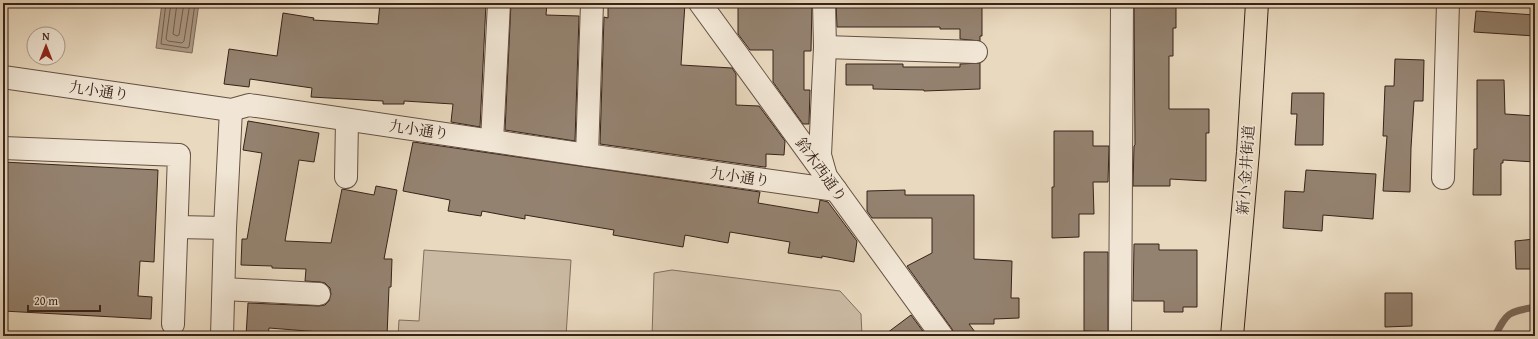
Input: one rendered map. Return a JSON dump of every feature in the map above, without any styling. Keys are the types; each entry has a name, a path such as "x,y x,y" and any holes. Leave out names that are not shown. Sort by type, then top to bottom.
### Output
{"main road":[{"name":"新小金井街道","path":"1232,336 1248,152 1257,3"}],"street":[{"path":"492,141 498,3"},
{"path":"587,155 592,3"},
{"name":"鈴木西通り","path":"700,3 942,336"},
{"path":"824,3 825,47 820,155 831,183"},
{"path":"1120,336 1122,3"},
{"path":"1443,178 1448,3"},
{"path":"825,47 976,52"},
{"name":"九小通り","path":"3,77 231,110 249,104 587,155 831,183"},
{"path":"222,336 225,228 231,110"},
{"path":"346,177 347,120"},
{"path":"3,148 179,155 173,324"},
{"path":"177,227 225,228"},
{"path":"224,289 319,294"}],"shaded area":[{"path":"424,250 571,260 566,336 398,336 399,320 419,321"},
{"path":"672,270 840,291 861,314 862,336 652,336 654,273"}],"water":[{"path":"162,3 199,3 192,53 156,48"}],"building":[{"path":"380,3 486,3 480,127 451,122 453,104 404,101 404,104 383,104 383,101 311,97 312,88 250,79 249,87 224,84 229,49 277,56 283,13 314,18 313,20 378,24"},
{"path":"511,3 547,3 546,15 579,16 575,141 505,130"},
{"path":"608,3 685,3 681,65 732,68 736,74 736,105 759,106 785,141 784,155 766,154 766,167 764,167 600,144 604,17 608,18"},
{"path":"738,3 812,3 811,51 804,51 804,90 810,90 809,124 803,124 773,82 773,50 750,50 738,34"},
{"path":"836,3 982,4 982,36 980,36 980,41 960,39 960,29 940,29 940,27 837,27"},
{"path":"1134,3 1176,3 1176,28 1173,28 1173,56 1169,56 1169,109 1209,109 1209,133 1206,133 1206,181 1170,179 1170,186 1133,186 1135,145"},
{"path":"1476,11 1535,15 1535,36 1474,32"},
{"path":"1395,59 1424,60 1423,101 1414,101 1410,192 1383,191 1387,136 1383,136 1385,86 1394,86"},
{"path":"980,63 980,89 924,91 873,89 873,85 846,85 846,64 903,64 903,67 960,67 960,64"},
{"path":"1477,80 1504,80 1505,114 1535,116 1535,162 1503,160 1503,163 1501,163 1501,195 1473,195 1474,149 1477,149"},
{"path":"1292,93 1324,93 1323,145 1295,145 1297,114 1291,114"},
{"path":"248,121 319,133 314,162 299,160 285,241 331,243 342,189 374,195 376,186 397,190 384,259 392,259 387,336 333,336 333,333 269,328 268,336 246,336 248,303 319,306 325,305 329,301 331,294 330,288 325,283 305,281 306,269 241,265 242,239 247,239 262,153 243,150"},
{"path":"1054,131 1093,131 1093,146 1109,146 1108,182 1093,182 1094,214 1079,214 1079,237 1052,238"},
{"path":"413,142 760,192 758,203 818,213 820,200 828,202 857,241 854,262 822,256 822,258 788,253 790,242 730,232 728,243 685,235 683,247 613,235 614,230 525,215 525,219 482,211 481,216 448,211 450,200 403,191"},
{"path":"3,162 158,170 154,262 140,261 138,296 152,297 151,319 3,311"},
{"path":"1306,170 1376,174 1373,219 1323,215 1322,231 1283,228 1285,191 1304,192"},
{"path":"905,190 905,195 974,195 974,259 1012,261 1011,298 1019,298 1019,318 994,319 994,324 969,324 978,336 955,336 952,329 907,266 932,253 932,218 872,218 867,211 867,191"},
{"path":"1535,239 1535,269 1516,269 1515,241"},
{"path":"1134,244 1159,244 1159,250 1197,250 1197,307 1183,307 1183,312 1164,312 1164,301 1133,301"},
{"path":"1084,252 1108,252 1108,332 1084,331"},
{"path":"1385,293 1412,293 1412,326 1385,327"},
{"path":"911,315 925,334 923,336 883,336"}],"waterway":[{"path":"1495,336 1509,314 1519,310 1535,307"}]}
